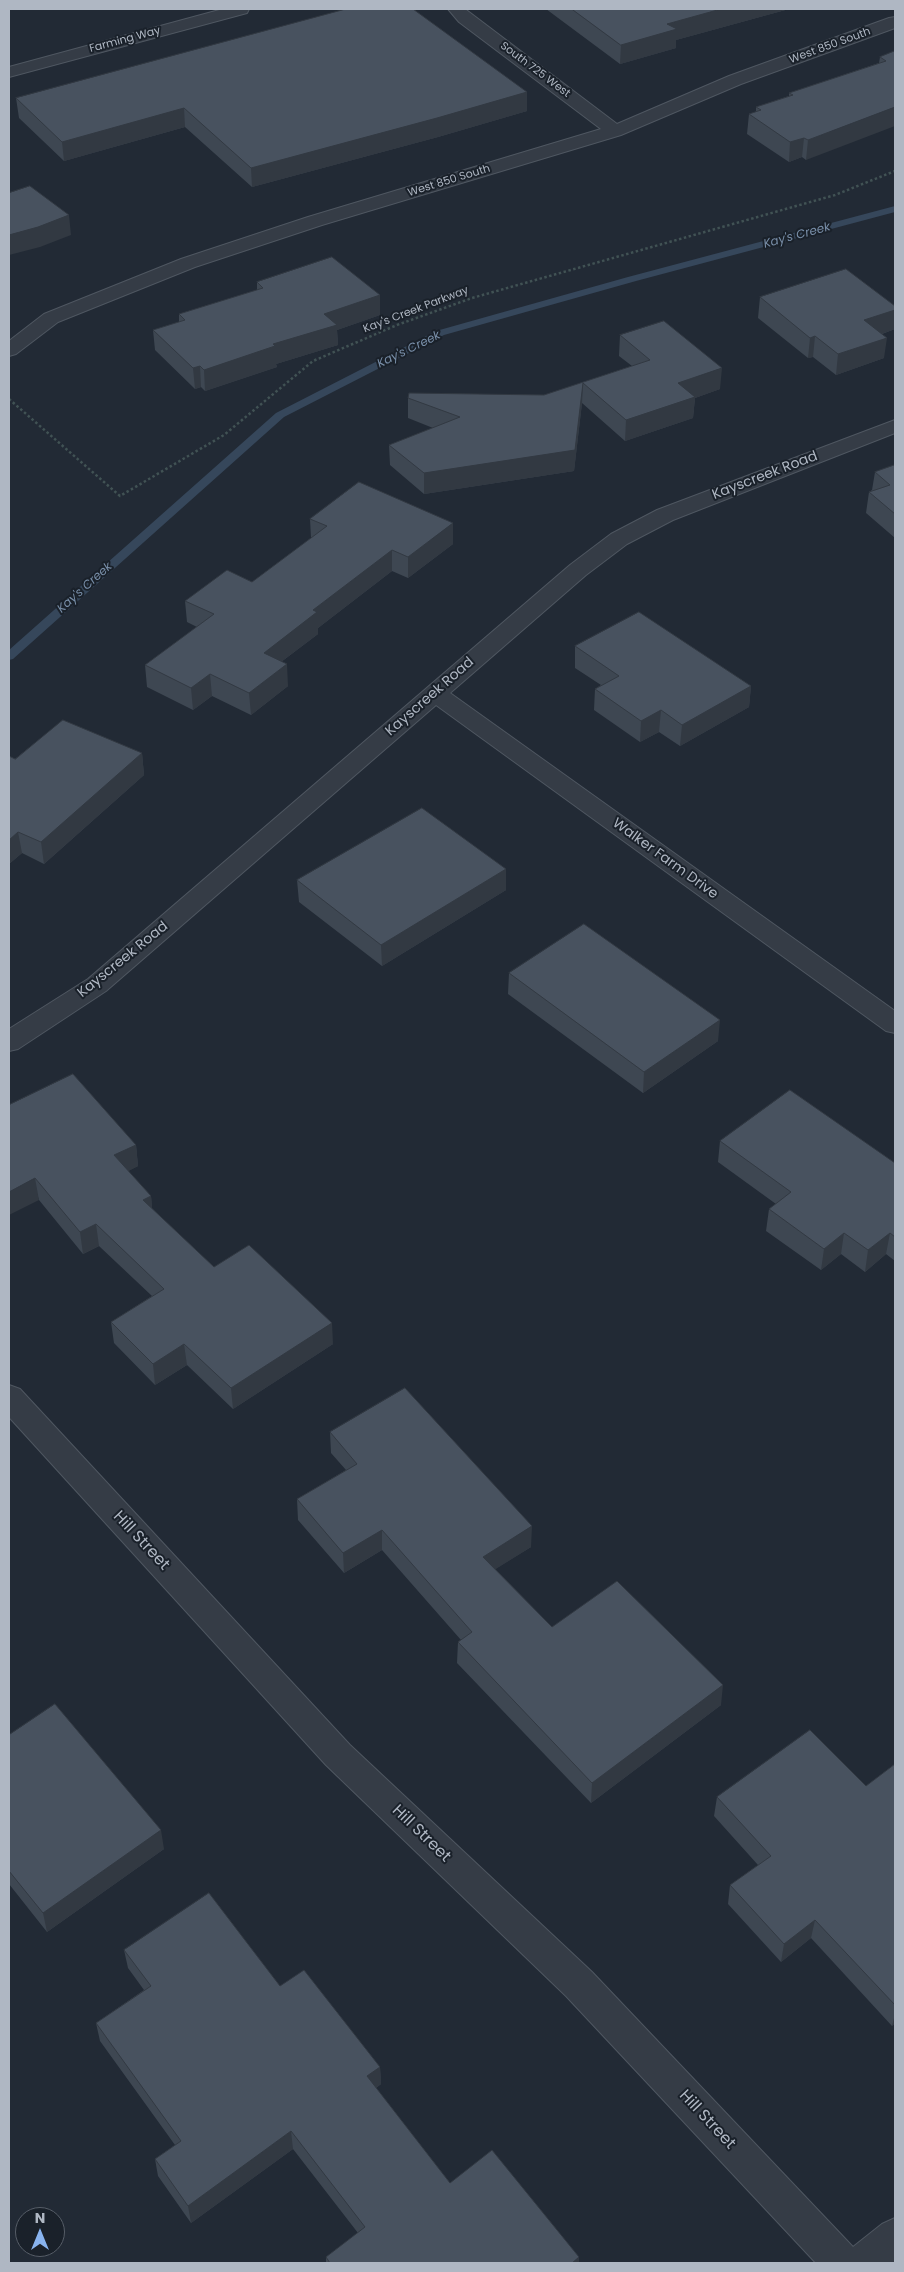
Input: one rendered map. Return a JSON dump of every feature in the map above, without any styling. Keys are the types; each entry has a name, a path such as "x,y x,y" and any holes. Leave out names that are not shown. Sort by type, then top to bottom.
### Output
{"street":[{"name":"Farming Way","path":"9,72 241,9"},
{"name":"South 725 West","path":"456,9 465,18 615,131"},
{"name":"West 850 South","path":"9,350 51,318 188,263 315,221 615,131 734,80 895,22"},
{"name":"Kayscreek Road","path":"9,1042 97,985 578,570 620,539 665,515 895,426"},
{"name":"Walker Farm Drive","path":"435,693 895,1024"},
{"name":"Hill Street","path":"9,1397 338,1755 579,1984 842,2263"},
{"path":"864,2263 895,2237"}],"path":[{"name":"Kay's Creek Parkway","path":"9,399 120,496 224,435 259,404 313,362 397,325 472,298 835,196 895,171"}],"building":[{"path":"346,9 413,9 527,92 251,168 184,108 62,142 16,98"},
{"path":"572,9 721,9 667,24 677,29 621,45"},
{"path":"895,51 895,107 808,140 804,138 790,142 749,114 761,110 756,107 793,95 789,93 886,61 880,57"},
{"path":"30,186 69,215 38,227 9,235 9,193"},
{"path":"332,257 380,295 324,314 337,325 273,344 275,346 204,370 200,366 193,368 153,330 185,320 179,314 263,288 257,282"},
{"path":"846,269 895,306 895,310 864,320 887,338 838,354 815,336 810,338 760,297"},
{"path":"664,321 722,368 678,383 695,397 626,420 583,383 575,450 424,473 389,445 460,417 408,398 409,393 544,395 650,360 620,335"},
{"path":"895,465 895,514 869,492 890,485 875,472"},
{"path":"359,482 453,523 408,557 392,550 313,610 317,612 264,653 287,664 249,693 210,674 191,688 145,665 214,614 185,601 227,570 252,582 327,526 310,519"},
{"path":"639,612 751,686 682,725 661,710 641,721 595,689 619,676 575,646"},
{"path":"63,720 142,753 41,842 18,832 9,840 9,756 15,759"},
{"path":"422,808 506,869 381,945 297,880"},
{"path":"584,924 720,1020 644,1072 509,973"},
{"path":"73,1074 136,1145 114,1155 151,1196 143,1200 214,1267 249,1245 332,1323 231,1388 184,1344 153,1364 111,1322 164,1289 96,1224 80,1232 35,1178 9,1192 9,1105"},
{"path":"790,1090 895,1163 895,1237 890,1233 868,1250 844,1233 824,1249 769,1209 791,1192 720,1141"},
{"path":"405,1388 532,1526 483,1557 552,1627 617,1581 723,1685 592,1783 458,1642 472,1632 382,1530 343,1553 297,1499 357,1464 330,1432"},
{"path":"55,1704 161,1830 43,1913 9,1871 9,1735"},
{"path":"810,1730 866,1786 895,1764 895,2005 815,1920 784,1944 730,1885 771,1856 717,1797"},
{"path":"209,1893 280,1986 304,1970 380,2067 367,2076 450,2183 492,2150 579,2257 572,2263 330,2263 326,2257 365,2227 291,2131 188,2206 155,2159 181,2141 96,2023 151,1986 124,1950"}],"waterway":[{"name":"Kay's Creek","path":"9,656 280,415 440,333 632,279 895,209"}]}
